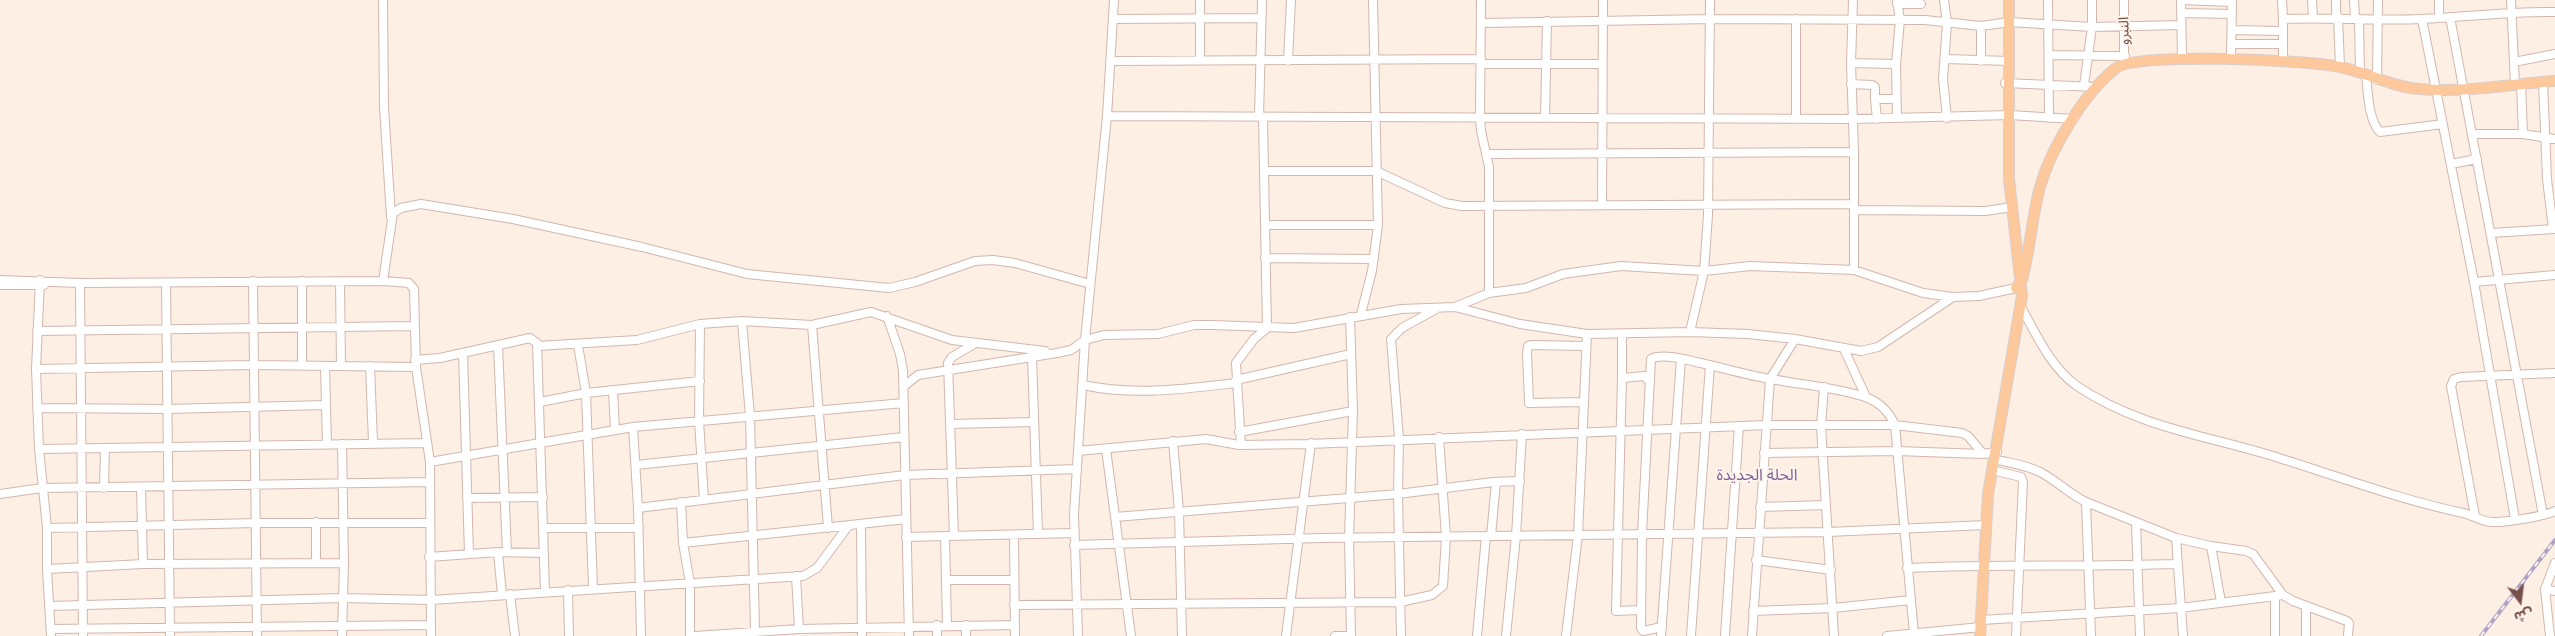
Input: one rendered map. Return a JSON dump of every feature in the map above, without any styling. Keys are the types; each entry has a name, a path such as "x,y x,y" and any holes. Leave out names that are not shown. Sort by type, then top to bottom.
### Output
{"main road":[{"path":"2004,0 2007,22"},
{"path":"2009,0 2007,22 2006,208 2020,289"},
{"path":"2020,289 2039,189 2046,168 2074,119 2096,87 2124,59 2231,60 2340,66 2377,80 2412,88 2464,88 2555,81"},
{"path":"1981,628 1986,525 2021,307 2006,156"}],"street":[{"path":"383,0 384,107 391,219 383,281"},
{"path":"1078,636 1074,533 1078,451 1085,340 1107,116 1114,0"},
{"path":"1200,0 1200,61"},
{"path":"1240,445 1236,382 1237,359 1267,328 1261,117 1262,0"},
{"path":"1288,61 1291,0"},
{"path":"1361,314 1374,259 1378,224 1373,0"},
{"path":"1481,0 1480,117 1481,131 1488,154 1489,293"},
{"path":"1602,204 1601,64 1604,20 1603,0"},
{"path":"1690,332 1704,271 1708,204 1710,0"},
{"path":"1853,0 1851,84 1854,152 1854,270"},
{"path":"1944,0 1947,23 1946,59 1943,79 1947,118"},
{"path":"2048,0 2050,55 2048,83 2049,118"},
{"path":"2084,85 2092,28 2092,0"},
{"name":"النبرو","path":"2124,0 2124,59"},
{"path":"2182,59 2181,0 2232,1 2231,60"},
{"path":"2282,0 2283,62"},
{"path":"2312,0 2313,17"},
{"path":"2336,0 2340,66"},
{"path":"2354,0 2363,74 2376,128 2380,132 2443,124"},
{"path":"2377,80 2378,0"},
{"path":"2439,0 2439,17"},
{"path":"2511,0 2514,62 2523,134"},
{"path":"1897,118 1895,99 1896,64 1900,20 1897,2 1921,2 1924,20"},
{"path":"2283,19 2313,17 2379,20 2422,19 2511,11 2555,12"},
{"path":"2181,13 2232,14"},
{"path":"2450,17 2543,515"},
{"path":"1113,19 1261,18"},
{"path":"1482,23 1796,19 1924,20 1981,26 2007,22 2092,28 2181,25"},
{"path":"1796,19 1796,118"},
{"path":"2422,19 2474,282 2516,519"},
{"path":"1545,118 1547,21"},
{"path":"1981,26 1981,61"},
{"path":"2232,30 2282,31"},
{"path":"2231,44 2282,44"},
{"path":"2050,55 2087,54 2124,59"},
{"path":"2514,62 2555,54"},
{"path":"1946,59 2007,61"},
{"path":"1110,61 1374,60 1601,64"},
{"path":"1851,63 1896,64"},
{"path":"2007,82 2096,87"},
{"path":"2491,233 2554,229 2543,82"},
{"path":"1851,84 1872,85 1875,87 1877,119"},
{"path":"1875,99 1895,99"},
{"path":"1107,116 1877,119 2008,115 2074,119"},
{"path":"2472,134 2523,134 2555,138"},
{"path":"1488,154 1854,152"},
{"path":"2451,164 2477,159"},
{"path":"1264,171 1376,171 1445,203 1462,206 1708,204 1968,211 2006,208"},
{"path":"391,219 393,213 401,208 421,204 513,219 642,247 730,272 888,288 915,282 975,261 993,260 1015,263 1090,284"},
{"path":"1265,226 1378,224"},
{"path":"1266,258 1374,259"},
{"path":"904,387 918,374 1057,353 1071,350 1085,340 1116,334 1158,334 1194,325 1294,328 1361,314 1418,306 1454,307 1489,293 1526,288 1563,274 1592,268 1638,266 1704,271 1750,266 1796,266 1854,270 1923,293 1953,297 1979,296 2020,289"},
{"path":"2474,282 2555,275"},
{"path":"0,280 40,283"},
{"path":"0,285 253,281 383,281 411,284 414,289 416,364 430,462 429,557 431,636"},
{"path":"253,281 257,636"},
{"path":"302,281 302,366"},
{"path":"340,282 341,366"},
{"path":"40,283 36,369 37,408 42,488 47,528 47,569 51,632 83,627 342,624 431,625"},
{"path":"166,283 170,636"},
{"path":"80,284 83,408 83,636"},
{"path":"1454,307 1493,318 1587,334 1690,332 1795,339 1861,351 1878,347 1953,297"},
{"path":"2021,307 2050,358 2076,385 2149,423 2277,457 2435,507 2475,516 2491,522 2543,515 2555,511"},
{"path":"1401,636 1398,494 1400,438 1392,340 1402,328 1438,308"},
{"path":"537,346 637,340 700,324 742,321 812,325 864,312 879,313 952,340 1057,353"},
{"path":"887,316 902,361 904,387 909,636"},
{"path":"1335,636 1351,636 1349,538 1353,411 1350,317"},
{"path":"742,321 750,416 755,631"},
{"path":"700,324 700,421 704,500"},
{"path":"812,325 828,528"},
{"path":"37,331 414,326"},
{"path":"1566,636 1578,535 1587,334"},
{"path":"1622,334 1621,431 1616,534 1616,611 1640,610"},
{"path":"36,369 416,364 530,338 535,341 537,346 545,591"},
{"path":"1752,636 1757,533 1770,379 1795,339"},
{"path":"946,625 946,580 952,473 948,368 952,357 974,344"},
{"path":"578,345 586,393 593,588"},
{"path":"1583,402 1530,403 1526,353 1528,346 1531,345 1586,346"},
{"path":"498,346 508,552"},
{"path":"1844,349 1866,397"},
{"path":"463,353 469,554"},
{"path":"1083,385 1123,392 1143,392 1236,382 1351,354"},
{"path":"1032,357 1038,534"},
{"path":"1662,627 1641,630 1646,430 1652,358 1681,358 1770,379 1824,387 1866,397 1880,404 1890,415 1895,425 1903,530 1914,634"},
{"path":"1661,636 1681,358"},
{"path":"1691,636 1704,427 1710,365"},
{"path":"324,366 327,445"},
{"path":"370,366 373,442"},
{"path":"2475,516 2451,386 2454,379 2462,377 2555,374"},
{"path":"1622,378 1644,376 1650,382"},
{"path":"540,402 586,393 700,381"},
{"path":"1824,387 1821,426 1822,454 1834,636"},
{"path":"613,390 615,430"},
{"path":"430,462 633,427 904,403"},
{"path":"37,408 168,409 326,405"},
{"path":"1239,432 1353,411"},
{"path":"950,424 1034,422"},
{"path":"1078,451 1206,439 1240,445 1766,425 1895,425 1962,433 1968,436 1983,454 2022,479 2016,636"},
{"path":"1725,636 1739,426"},
{"path":"633,427 638,508 641,636"},
{"path":"1506,636 1516,536 1522,434"},
{"path":"636,465 701,460 904,436"},
{"path":"1014,605 1400,602 1432,594 1443,586 1446,537 1439,437"},
{"path":"1173,441 1179,511 1178,541 1182,636"},
{"path":"39,449 254,447 373,442 427,443"},
{"path":"1286,636 1311,443"},
{"path":"342,444 344,522 342,636"},
{"path":"104,488 105,448"},
{"path":"1106,449 1125,605 1131,636"},
{"path":"1764,453 1822,454 1896,451 1983,454"},
{"path":"1995,461 2042,472 2072,495 2086,502 2176,538 2211,546 2234,548 2253,554 2279,595 2275,636"},
{"path":"638,508 905,475 1077,469"},
{"path":"1115,517 1398,494 1496,482 1520,481"},
{"path":"0,494 42,488 168,488 430,482"},
{"path":"1477,636 1496,482"},
{"path":"141,488 143,564"},
{"path":"467,498 543,497"},
{"path":"680,502 683,544 690,583 690,636"},
{"path":"2086,502 2091,636"},
{"path":"1760,507 1826,505"},
{"path":"683,544 906,519"},
{"path":"47,528 316,522 430,523"},
{"path":"316,522 316,563"},
{"path":"2136,523 2140,636"},
{"path":"861,524 862,636"},
{"path":"49,606 170,605 342,598 431,600 545,591 796,576 813,572 850,525"},
{"path":"1074,544 1399,537 1828,532 1986,525"},
{"path":"544,528 638,528"},
{"path":"906,537 1074,533"},
{"path":"1014,535 1015,636"},
{"path":"2176,538 2183,636"},
{"path":"2211,546 2221,602"},
{"path":"429,557 498,552 544,553"},
{"path":"498,552 515,636"},
{"path":"1756,560 1831,570"},
{"path":"2550,636 2545,589 2555,563"},
{"path":"47,569 143,564 344,564"},
{"path":"1907,568 1984,564 2088,566 2177,564"},
{"path":"796,576 799,629"},
{"path":"946,580 1014,580"},
{"path":"2545,589 2555,591"},
{"path":"568,590 569,636"},
{"path":"1887,636 1981,628 2016,616 2180,608 2279,595 2347,621 2349,623 2348,636"},
{"path":"1753,611 1833,608 1911,600"},
{"path":"2306,606 2306,636"},
{"path":"937,625 937,636"},
{"path":"966,625 966,636"},
{"path":"695,636 755,631 770,633 799,629 815,632 862,627 1015,625"}],"railway":[{"path":"2481,636 2555,540"}],"district":[{"name":"الحلة الجديدة","path":"1757,475"}]}
